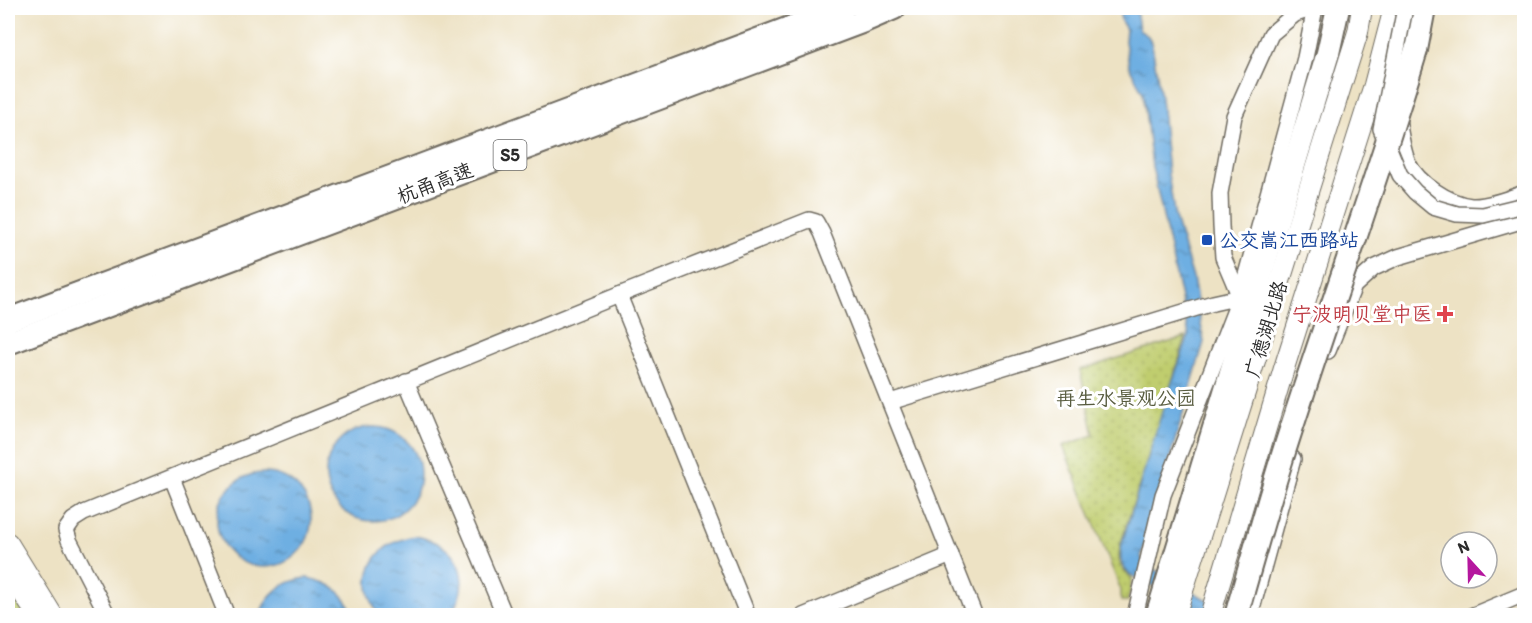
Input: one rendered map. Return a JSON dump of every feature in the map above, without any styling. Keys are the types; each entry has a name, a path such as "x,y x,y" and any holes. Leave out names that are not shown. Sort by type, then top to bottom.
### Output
{"highway":[{"name":"杭甬高速","path":"8,343 123,290 843,8"},
{"name":"杭甬高速","path":"8,320 123,290 864,21 894,8"},
{"path":"1156,615 1328,53 1338,8"},
{"path":"1236,615 1286,447 1388,144 1416,50 1424,8"}],"main road":[{"name":"广德湖北路","path":"1175,615 1358,32 1362,8"},
{"name":"广德湖北路","path":"1210,615 1285,366 1371,97 1394,8"},
{"path":"8,543 53,615"},
{"path":"8,571 38,615"}],"street":[{"path":"1135,615 1163,495 1240,297 1305,58 1315,8 1295,14 1272,34 1234,116 1220,193 1221,226 1223,257 1240,297"},
{"path":"1405,8 1382,129 1400,175 1433,207 1457,214 1484,214 1524,205"},
{"path":"1414,8 1397,112 1402,146 1410,165 1428,186 1447,200 1472,206 1524,193"},
{"path":"108,615 66,530 73,520 84,513 809,220 816,222 975,615"},
{"path":"1250,615 1312,390 1354,286 1374,268 1398,257 1524,220"},
{"path":"619,295 748,615"},
{"path":"890,402 1213,303 1240,297"},
{"path":"406,381 505,615"},
{"path":"172,478 227,615"},
{"path":"803,615 951,555"},
{"path":"1471,615 1524,594"}],"green space":[{"name":"再生水景观公园","path":"1186,337 1121,543 1119,554 1121,567 1132,578 1128,601 1121,601 1121,590 1063,446 1094,435 1080,370"},
{"path":"8,586 25,615 8,615"}],"water":[{"path":"1119,8 1136,8 1139,30 1148,36 1152,45 1161,98 1168,174 1175,218 1193,278 1204,342 1141,556 1143,563 1233,615 1211,615 1129,574 1121,560 1122,543 1166,399 1189,335 1152,166 1143,93 1129,66 1125,41 1126,29 1121,21"},
{"path":"373,427 391,430 406,441 417,456 420,474 417,492 406,507 391,518 373,521 355,518 340,507 329,492 326,474 329,456 340,441 355,430"},
{"path":"264,473 282,476 297,487 308,502 311,520 308,538 297,553 282,564 264,567 246,564 231,553 220,538 217,520 220,502 231,487 246,476"},
{"path":"415,536 430,540 452,555 461,576 461,588 457,601 450,615 379,615 368,588 372,565 378,555 388,547 400,540"},
{"path":"307,578 323,582 336,589 346,600 353,615 260,615 267,600 277,589"}],"place":[{"name":"公交嵩江西路站","path":"1207,240"},
{"name":"宁波明贝堂中医","path":"1445,314"}]}
